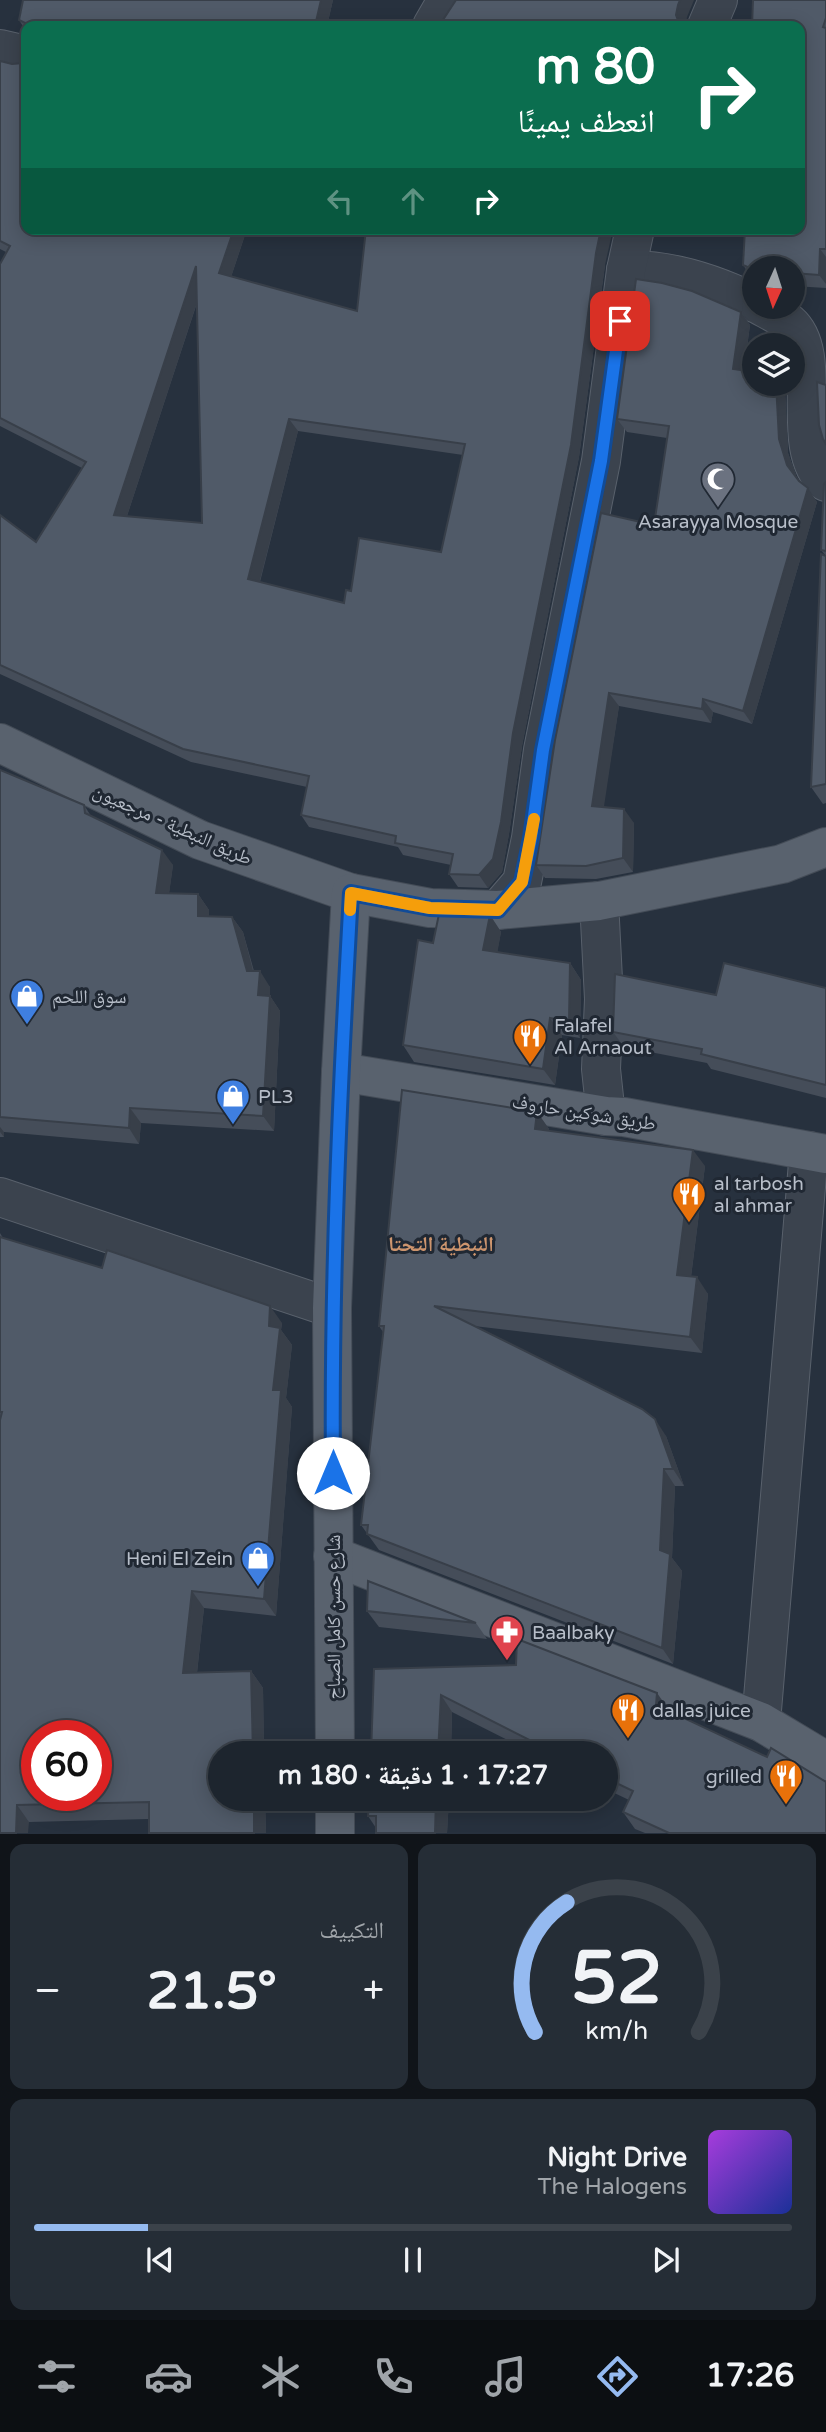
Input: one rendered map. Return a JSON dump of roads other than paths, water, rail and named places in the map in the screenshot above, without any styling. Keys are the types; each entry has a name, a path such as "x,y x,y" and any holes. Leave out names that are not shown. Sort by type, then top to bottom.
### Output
{"main road":[{"name":"طريق النبطية - مرجعيون","path":"0,743 200,840 351,893 430,908 498,910 599,901 782,864 826,847"},
{"name":"شارع حسن كامل الصباح","path":"335,1741 332,1308 351,893"},
{"name":"طريق شوكين حاروف","path":"341,1072 624,1117 817,1153"},
{"path":"333,1556 761,1722 826,1761"},
{"path":"335,1811 335,1833"}],"street":[{"path":"435,21 447,0"},
{"path":"709,21 718,0"},
{"path":"0,49 21,54"},
{"path":"498,910 522,882 531,838 543,750 601,461 626,270 634,235"},
{"path":"626,270 649,270 679,276 742,297"},
{"path":"782,319 790,324 800,341 807,376 810,449 814,466 826,482"},
{"path":"599,901 604,999 601,1069 606,1116"},
{"path":"761,1722 817,1153"},
{"path":"0,1197 332,1308"}],"place":[{"name":"Asarayya Mosque","path":"718,509"},
{"name":"سوق اللحم","path":"27,1026"},
{"name":"Falafel Al Arnaout","path":"530,1066"},
{"name":"PL3","path":"233,1126"},
{"name":"al tarbosh al ahmar","path":"689,1224"},
{"name":"Heni El Zein","path":"258,1588"},
{"name":"Baalbaky","path":"507,1662"},
{"name":"dallas juice","path":"628,1740"},
{"name":"grilled","path":"786,1806"}],"district":[{"name":"النبطية التحتا","path":"441,1244"}]}
